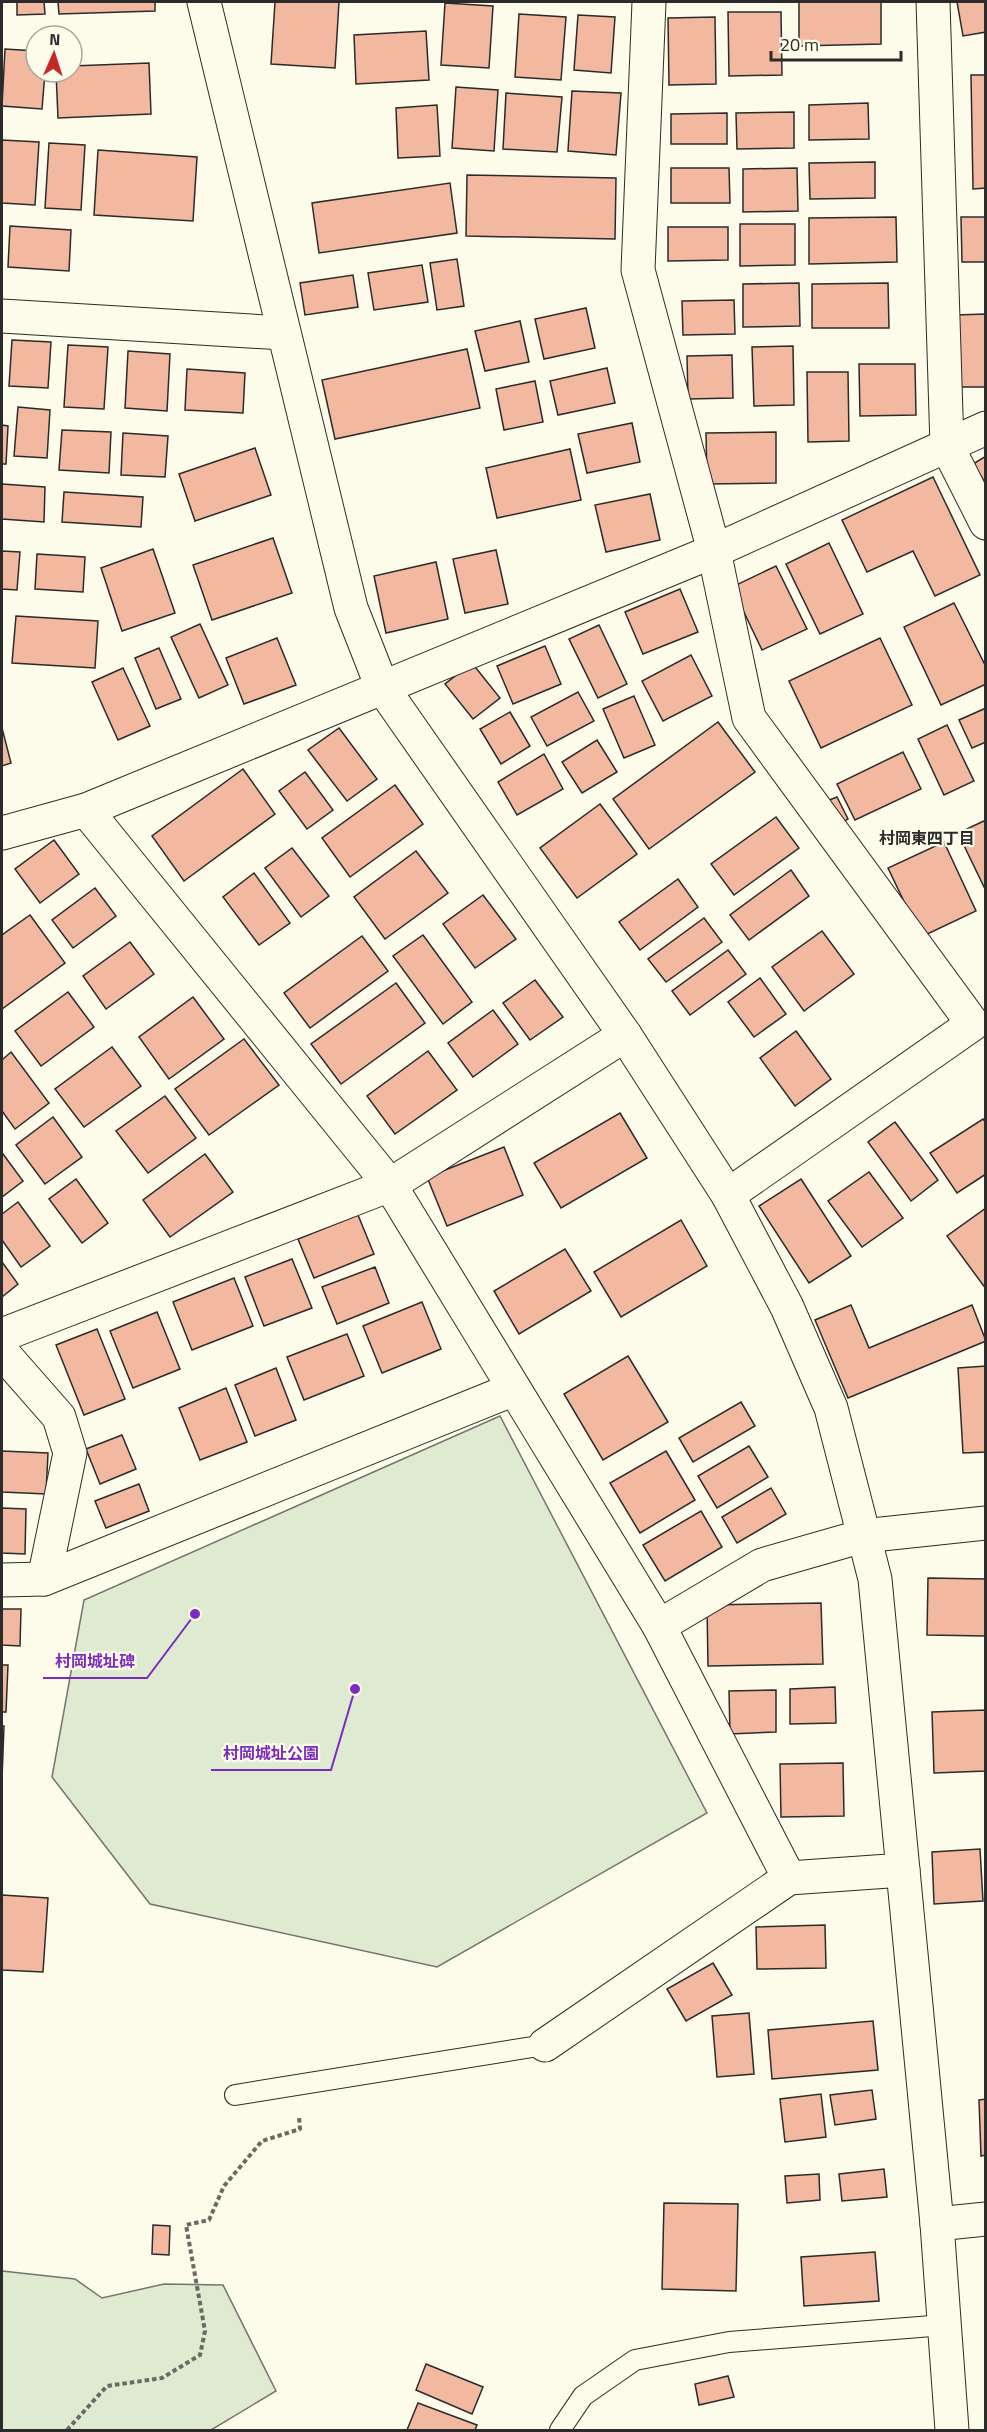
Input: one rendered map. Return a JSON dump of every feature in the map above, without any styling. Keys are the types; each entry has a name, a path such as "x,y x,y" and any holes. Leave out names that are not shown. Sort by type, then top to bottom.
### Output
{"street":[{"path":"204,2 351,608 382,687 625,1035 728,1195 787,1307 831,1408 875,1579 937,2224 952,2430"},
{"path":"649,2 638,270 714,550 748,718 982,1026 728,1195"},
{"path":"933,2 947,446 986,523"},
{"path":"2,316 283,333"},
{"path":"2,833 86,810 714,550 986,428"},
{"path":"86,810 390,1185 659,1626 789,1878"},
{"path":"2,1335 390,1185 625,1035"},
{"path":"2,1352 59,1417 70,1453 44,1579"},
{"path":"2,1580 44,1579 514,1389"},
{"path":"659,1626 762,1565 863,1536 986,1523"},
{"path":"544,2045 789,1878 903,1870"},
{"path":"937,2224 986,2220"}],"lane":[{"path":"235,2095 544,2045"},
{"path":"560,2430 583,2396 635,2360 729,2342 945,2325"}],"path":[{"path":"67,2430 106,2386 162,2378 200,2355 205,2331 186,2225 209,2220 224,2186 262,2141 300,2128 297,2086"}],"green space":[{"path":"500,1416 707,1813 437,1967 150,1904 52,1777 84,1600"},
{"path":"2,2271 75,2279 102,2298 164,2284 223,2285 276,2391 211,2430 2,2430"}],"building":[{"path":"17,2 44,2 45,14 17,15"},
{"path":"58,2 155,2 155,11 59,14"},
{"path":"275,2 339,2 335,68 271,64"},
{"path":"799,2 881,2 881,44 799,46"},
{"path":"957,2 986,2 986,32 963,36"},
{"path":"445,3 493,6 489,68 441,65"},
{"path":"728,12 781,12 782,75 729,76"},
{"path":"519,14 566,17 561,80 515,77"},
{"path":"578,15 615,17 611,73 574,70"},
{"path":"715,17 716,84 669,85 668,18"},
{"path":"426,31 429,80 356,84 354,35"},
{"path":"5,49 24,50 24,84 44,84 42,109 2,106"},
{"path":"149,63 151,114 58,118 57,84 84,84 84,66"},
{"path":"971,75 986,75 986,188 973,189"},
{"path":"456,87 498,90 494,151 452,148"},
{"path":"572,91 621,93 616,155 568,151"},
{"path":"506,93 562,97 557,152 503,149"},
{"path":"868,103 869,139 809,140 809,105"},
{"path":"437,105 440,156 398,158 396,108"},
{"path":"794,112 794,148 737,149 736,113"},
{"path":"727,113 727,144 671,144 671,114"},
{"path":"2,140 39,142 35,205 2,203"},
{"path":"49,143 85,145 81,210 45,208"},
{"path":"98,150 197,157 193,221 94,215"},
{"path":"875,162 875,198 810,199 809,163"},
{"path":"671,168 729,168 730,203 671,203"},
{"path":"797,168 798,211 743,212 743,169"},
{"path":"467,175 616,178 615,239 466,236"},
{"path":"450,183 457,233 319,253 312,203"},
{"path":"896,217 897,262 809,264 809,218"},
{"path":"961,217 986,217 986,262 962,262"},
{"path":"740,224 795,224 795,265 740,266"},
{"path":"10,226 71,230 69,271 8,267"},
{"path":"668,227 728,227 728,260 668,261"},
{"path":"457,259 464,306 437,310 430,263"},
{"path":"422,265 428,302 374,310 368,273"},
{"path":"353,275 358,307 305,315 300,283"},
{"path":"799,283 800,326 743,327 743,284"},
{"path":"888,283 889,328 812,328 812,284"},
{"path":"734,300 735,334 683,335 682,301"},
{"path":"586,308 595,348 544,359 535,319"},
{"path":"986,314 986,387 956,387 955,315"},
{"path":"520,321 529,362 485,371 475,331"},
{"path":"12,340 51,342 48,388 9,386"},
{"path":"68,345 108,347 104,409 64,407"},
{"path":"793,346 794,405 754,406 752,347"},
{"path":"467,349 480,408 335,439 322,380"},
{"path":"128,351 170,354 167,411 125,408"},
{"path":"732,355 733,398 688,399 687,356"},
{"path":"859,364 915,364 916,415 860,416"},
{"path":"607,368 615,403 558,415 550,381"},
{"path":"187,369 245,373 243,413 185,410"},
{"path":"807,372 848,372 849,441 808,442"},
{"path":"535,381 543,422 504,430 496,389"},
{"path":"18,407 50,410 47,458 14,456"},
{"path":"632,423 640,462 587,473 578,434"},
{"path":"2,425 8,426 6,464 2,464"},
{"path":"62,430 111,432 109,473 59,470"},
{"path":"776,432 776,483 707,484 706,433"},
{"path":"123,433 168,436 165,477 121,475"},
{"path":"255,448 271,495 195,521 179,474"},
{"path":"570,449 581,500 497,518 486,468"},
{"path":"986,456 986,484 973,464"},
{"path":"933,477 980,575 935,596 913,551 867,572 842,520"},
{"path":"2,484 45,487 44,522 2,519"},
{"path":"64,492 143,497 141,527 62,522"},
{"path":"650,494 660,540 606,552 595,505"},
{"path":"273,538 292,593 212,620 193,565"},
{"path":"829,543 863,614 820,634 786,564"},
{"path":"153,549 175,613 122,631 101,568"},
{"path":"496,550 508,604 465,613 453,559"},
{"path":"2,551 20,552 17,590 2,589"},
{"path":"37,554 85,557 83,592 35,589"},
{"path":"436,562 448,619 386,633 374,576"},
{"path":"776,566 807,629 762,650 732,587"},
{"path":"680,589 698,632 643,654 625,612"},
{"path":"954,603 986,667 986,684 941,705 904,627"},
{"path":"16,616 98,621 95,668 12,663"},
{"path":"200,624 228,685 199,698 171,637"},
{"path":"599,625 627,684 598,698 569,639"},
{"path":"277,638 296,685 244,704 226,658"},
{"path":"880,638 912,705 821,748 789,681"},
{"path":"545,646 561,684 513,704 497,666"},
{"path":"159,648 181,699 156,709 135,658"},
{"path":"691,655 712,696 663,721 642,681"},
{"path":"472,663 500,698 473,719 445,684"},
{"path":"123,668 150,726 118,740 92,682"},
{"path":"578,692 594,721 547,746 531,717"},
{"path":"634,696 655,745 624,758 603,709"},
{"path":"986,708 986,742 972,748 959,720"},
{"path":"510,712 530,746 501,764 480,729"},
{"path":"718,722 755,772 649,849 613,799"},
{"path":"947,725 974,781 944,795 918,739"},
{"path":"2,728 11,763 2,766"},
{"path":"339,728 377,779 347,801 308,750"},
{"path":"597,740 617,772 582,793 562,762"},
{"path":"903,752 921,789 855,820 837,784"},
{"path":"544,754 563,789 517,815 498,782"},
{"path":"243,769 275,814 184,881 152,836"},
{"path":"305,772 333,810 307,829 279,791"},
{"path":"395,785 423,824 350,877 322,838"},
{"path":"837,797 848,819 839,824 827,801"},
{"path":"600,804 637,854 577,898 540,848"},
{"path":"776,817 799,848 734,895 711,864"},
{"path":"986,820 986,889 985,889 958,833"},
{"path":"54,840 79,874 40,903 15,869"},
{"path":"944,842 976,911 921,937 888,868"},
{"path":"292,848 329,896 301,917 265,868"},
{"path":"416,851 448,893 385,939 354,897"},
{"path":"791,870 809,896 749,940 730,915"},
{"path":"254,873 290,923 259,945 223,897"},
{"path":"678,879 698,907 640,950 619,922"},
{"path":"95,888 116,916 73,948 52,920"},
{"path":"483,895 516,939 475,968 443,924"},
{"path":"30,915 65,963 2,1009 2,935"},
{"path":"704,918 722,942 666,982 648,959"},
{"path":"822,931 854,974 804,1011 772,967"},
{"path":"423,935 472,1002 443,1024 393,956"},
{"path":"362,936 388,971 310,1028 284,993"},
{"path":"130,942 154,974 106,1009 83,976"},
{"path":"728,950 746,974 690,1015 672,991"},
{"path":"760,978 786,1014 754,1037 728,1002"},
{"path":"535,980 563,1017 530,1040 503,1003"},
{"path":"396,983 425,1023 341,1084 311,1044"},
{"path":"68,992 94,1027 41,1066 15,1031"},
{"path":"193,997 224,1039 169,1079 139,1037"},
{"path":"493,1010 518,1044 473,1077 448,1043"},
{"path":"796,1031 831,1079 795,1106 760,1058"},
{"path":"244,1039 279,1085 209,1135 175,1089"},
{"path":"112,1047 141,1086 84,1127 55,1089"},
{"path":"428,1051 457,1090 395,1134 367,1096"},
{"path":"11,1052 49,1103 15,1129 2,1111 2,1060"},
{"path":"165,1096 196,1138 148,1173 116,1131"},
{"path":"620,1113 647,1158 561,1208 534,1163"},
{"path":"53,1117 82,1157 45,1184 16,1145"},
{"path":"983,1119 986,1123 986,1174 957,1193 930,1153"},
{"path":"895,1122 938,1180 911,1201 868,1142"},
{"path":"504,1147 523,1195 447,1226 427,1177"},
{"path":"205,1154 233,1192 170,1237 143,1200"},
{"path":"2,1155 23,1181 2,1197"},
{"path":"869,1172 903,1218 862,1247 828,1201"},
{"path":"76,1179 108,1223 82,1243 49,1199"},
{"path":"801,1179 851,1256 809,1283 759,1206"},
{"path":"18,1202 50,1246 21,1267 2,1240 2,1214"},
{"path":"986,1208 986,1289 947,1236"},
{"path":"358,1215 374,1254 314,1278 298,1239"},
{"path":"681,1220 707,1266 621,1317 594,1272"},
{"path":"565,1249 591,1291 519,1334 494,1291"},
{"path":"292,1259 312,1308 264,1326 245,1277"},
{"path":"2,1262 18,1284 2,1297"},
{"path":"375,1267 389,1303 337,1324 322,1287"},
{"path":"234,1278 253,1326 192,1350 173,1302"},
{"path":"422,1302 441,1349 382,1373 363,1326"},
{"path":"851,1305 869,1348 972,1305 986,1341 848,1398 815,1320"},
{"path":"157,1312 180,1369 133,1388 110,1331"},
{"path":"97,1329 125,1399 84,1415 56,1345"},
{"path":"347,1334 364,1376 304,1400 287,1357"},
{"path":"628,1356 668,1422 603,1460 564,1394"},
{"path":"986,1366 986,1452 963,1453 958,1368"},
{"path":"276,1368 296,1420 255,1436 235,1385"},
{"path":"226,1388 247,1442 200,1460 179,1408"},
{"path":"741,1402 755,1426 693,1462 679,1438"},
{"path":"122,1435 136,1469 100,1484 86,1449"},
{"path":"749,1446 768,1477 717,1508 698,1476"},
{"path":"2,1451 48,1453 46,1494 2,1492"},
{"path":"666,1451 695,1500 640,1533 610,1483"},
{"path":"139,1484 149,1511 106,1528 95,1501"},
{"path":"771,1488 786,1514 737,1543 722,1517"},
{"path":"2,1508 26,1509 25,1554 2,1553"},
{"path":"701,1511 722,1547 665,1581 643,1545"},
{"path":"928,1578 986,1579 986,1636 927,1635"},
{"path":"821,1603 823,1664 708,1666 707,1605"},
{"path":"2,1609 21,1609 20,1646 2,1645"},
{"path":"2,1665 8,1665 6,1712 2,1712"},
{"path":"835,1687 836,1723 790,1724 790,1689"},
{"path":"776,1690 776,1732 730,1734 729,1691"},
{"path":"986,1710 986,1771 934,1773 932,1712"},
{"path":"2,1726 4,1726 2,1779"},
{"path":"843,1763 844,1816 781,1817 780,1764"},
{"path":"980,1849 983,1901 934,1904 932,1852"},
{"path":"2,1895 48,1898 43,1972 2,1970"},
{"path":"825,1925 826,1968 757,1969 756,1927"},
{"path":"713,1963 732,1995 686,2021 667,1989"},
{"path":"749,2013 754,2074 717,2077 712,2016"},
{"path":"873,2021 878,2070 772,2079 768,2030"},
{"path":"872,2090 876,2119 835,2125 830,2095"},
{"path":"821,2094 826,2137 785,2142 780,2099"},
{"path":"986,2099 986,2155 981,2156 979,2100"},
{"path":"884,2169 887,2197 842,2201 839,2174"},
{"path":"819,2174 820,2200 787,2203 785,2176"},
{"path":"664,2203 738,2204 736,2291 662,2289"},
{"path":"153,2225 170,2226 169,2255 152,2254"},
{"path":"875,2252 879,2301 804,2306 801,2257"},
{"path":"426,2364 483,2387 472,2414 416,2390"},
{"path":"728,2376 734,2397 699,2405 695,2384"},
{"path":"418,2403 477,2425 475,2430 407,2430"}],"place":[{"name":"村岡城址碑","path":"195,1614"},
{"name":"村岡城址公園","path":"355,1689"}],"district":[{"name":"村岡東四丁目","path":"927,838"}]}
